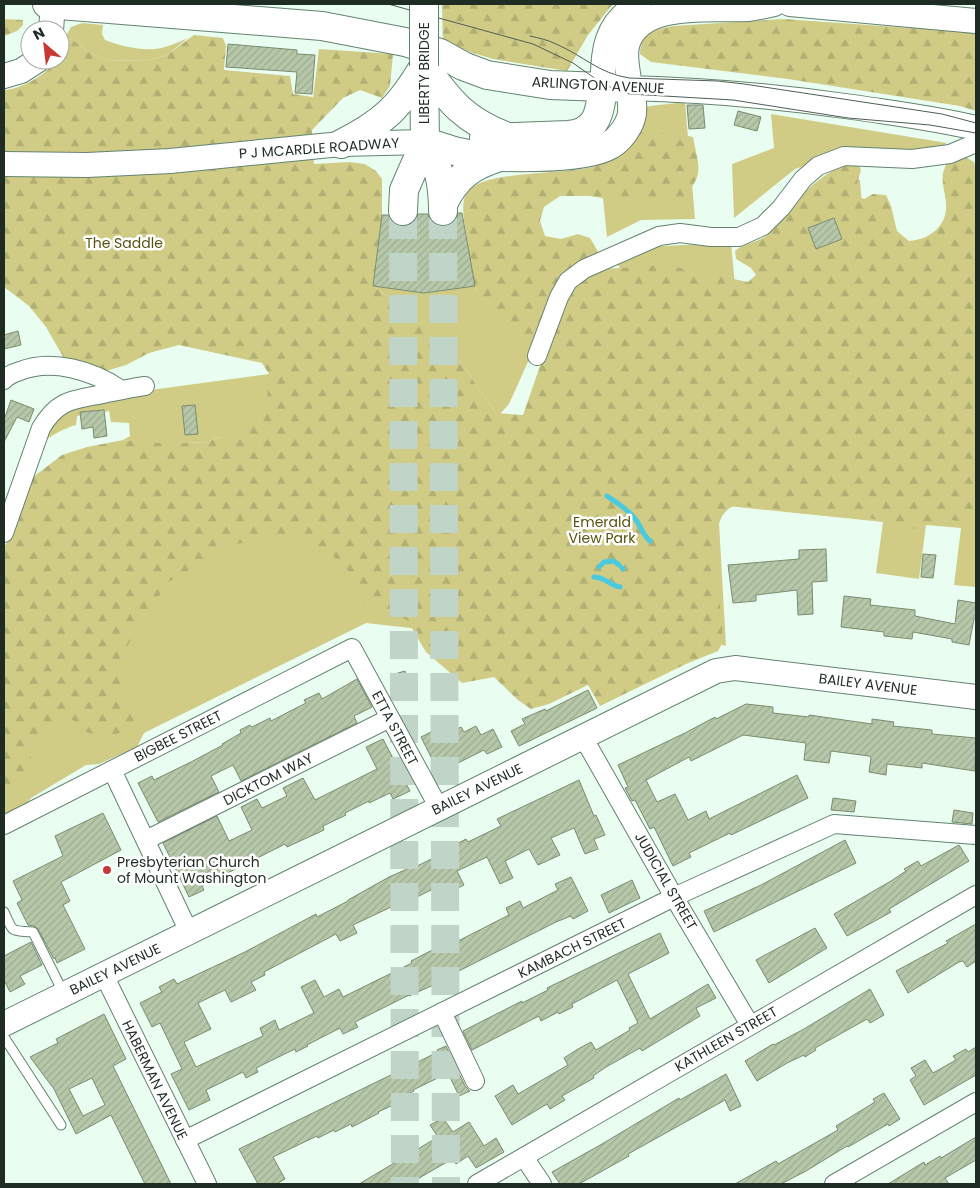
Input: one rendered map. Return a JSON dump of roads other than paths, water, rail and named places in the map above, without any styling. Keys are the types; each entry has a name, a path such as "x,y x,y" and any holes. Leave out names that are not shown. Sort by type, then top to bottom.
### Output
{"main road":[{"name":"ARLINGTON AVENUE","path":"47,4 322,26 405,42 440,53 463,66 487,75 550,85 603,75 807,100 942,120 976,128"},
{"path":"52,20 53,4"},
{"name":"LIBERTY BRIDGE","path":"424,4 425,142"},
{"path":"425,142 459,152 504,147 575,135 585,130 598,116 603,75 603,52 611,32 622,17 639,4"},
{"path":"341,144 377,123 395,108 424,66 438,87 457,107 485,128 504,147 545,157 579,154 610,145 624,131 631,118 627,51 630,40 641,25 653,17 683,11 750,9 774,4"},
{"path":"790,4 976,21"},
{"path":"4,76 23,70"},
{"path":"425,142 438,168 443,188 443,207 448,193 468,171 504,147"},
{"path":"403,211 404,190 425,142"},
{"name":"P J MCARDLE ROADWAY","path":"4,164 87,165 170,161 341,144 425,142"},
{"name":"BAILEY AVENUE","path":"4,1024 716,671 735,668 976,697"}],"street":[{"path":"537,356 559,297 568,281 584,269 659,236 680,233 711,237 739,237 763,226 781,208 803,179 818,166 844,156 912,159 950,154 976,143"},
{"path":"4,380 7,376 38,365 54,366 106,380 120,389"},
{"path":"4,533 41,428 56,407 76,398 145,386"},
{"name":"ETTA STREET","path":"352,648 439,808"},
{"name":"BIGBEE STREET","path":"4,825 352,648"},
{"name":"DICKTOM WAY","path":"146,840 390,718"},
{"name":"JUDICIAL STREET","path":"583,737 674,897 750,1024"},
{"path":"112,770 189,932"},
{"name":"KAMBACH STREET","path":"185,1140 674,897 834,824 976,835"},
{"name":"KATHLEEN STREET","path":"477,1184 750,1024 976,895"},
{"name":"HABERMAN AVENUE","path":"104,975 207,1184"},
{"path":"442,1012 475,1081"},
{"path":"834,1184 976,1102"},
{"path":"524,1157 542,1184"}],"lane":[{"path":"4,912 12,930 17,932 33,932 64,994"},
{"path":"4,1037 60,1125"}],"waterway":[{"path":"607,496 633,516 650,541"},
{"path":"599,567 604,562 614,561 619,565"},
{"path":"594,577 601,578 620,587"}],"tunnel":[{"path":"403,211 405,1184"},
{"path":"443,211 446,1184"}],"tram line":[{"path":"388,4 533,44 573,63 603,84 630,94 733,100 848,118 930,125 976,133"},
{"path":"530,36 553,43 618,76 744,84 942,114 976,123"}],"place":[{"name":"Presbyterian Church of Mount Washington","path":"107,870"}],"park label":[{"name":"The Saddle","path":"124,243"},
{"name":"Emerald View Park","path":"602,530"}]}
